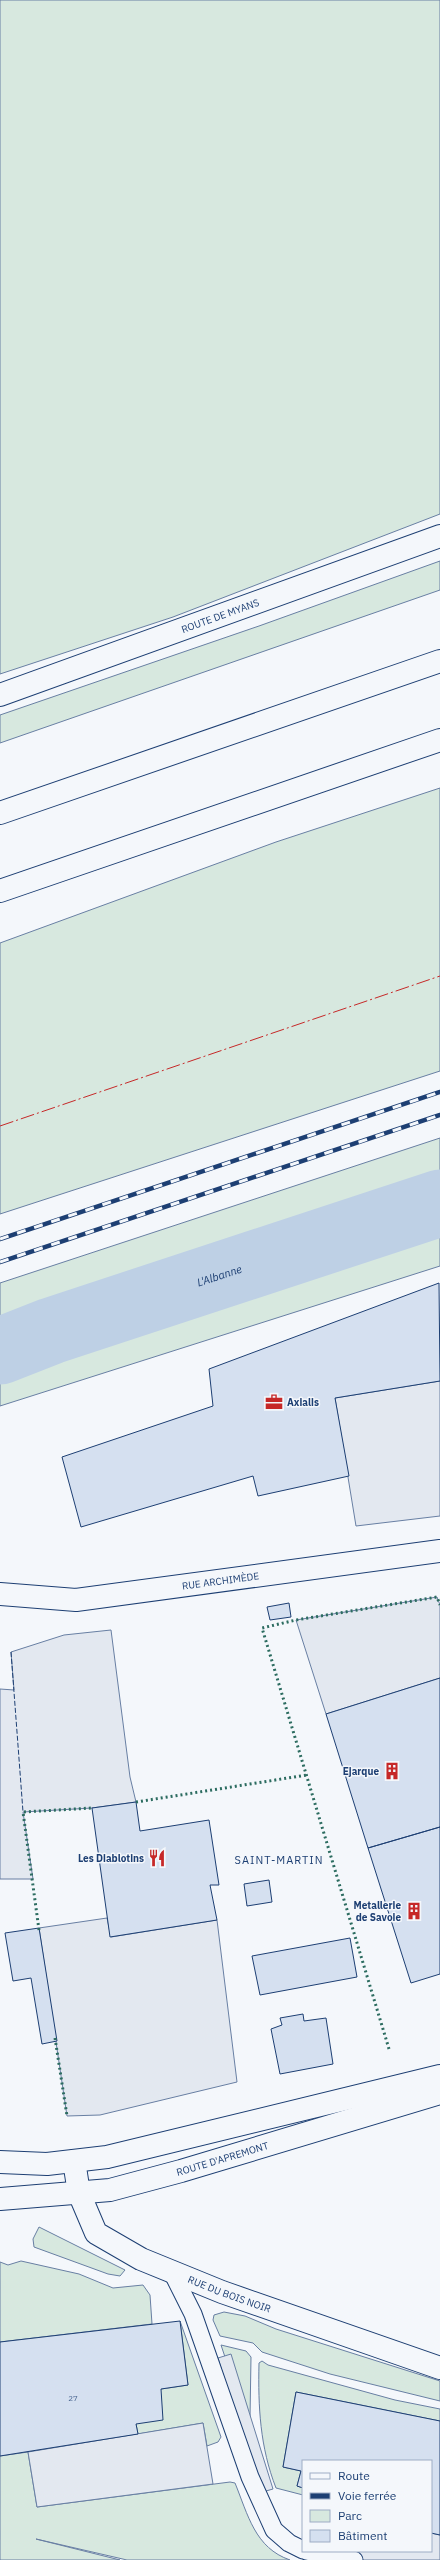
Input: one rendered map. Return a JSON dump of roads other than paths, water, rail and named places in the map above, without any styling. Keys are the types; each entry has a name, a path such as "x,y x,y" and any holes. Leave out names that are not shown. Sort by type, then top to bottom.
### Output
{"main road":[{"name":"ROUTE DE MYANS","path":"0,695 440,536"},
{"path":"0,813 440,661"},
{"path":"0,891 440,740"},
{"name":"RUE ARCHIMÈDE","path":"0,1594 76,1600 440,1551"},
{"path":"0,2162 47,2164 107,2157 440,2076"},
{"name":"ROUTE D'APREMONT","path":"0,2199 110,2190 181,2171 440,2093"},
{"name":"RUE DU BOIS NOIR","path":"74,2161 79,2193 96,2233 141,2259 222,2292 440,2368"}],"lane":[{"path":"172,2272 193,2314 250,2477 274,2530 289,2543 302,2550"},
{"path":"311,2552 354,2560"}],"waterway":[{"name":"L'Albanne","path":"0,1351 51,1331 440,1203"}],"railway":[{"path":"0,1239 440,1092"},
{"path":"0,1262 440,1115"}],"place":[{"name":"Axialis","path":"274,1402"},
{"name":"Ejarque","path":"392,1771"},
{"name":"Les Diablotins","path":"157,1858"},
{"name":"Metallerie de Savoie","path":"414,1911"}],"district":[{"name":"SAINT-MARTIN","path":"279,1860"}]}
